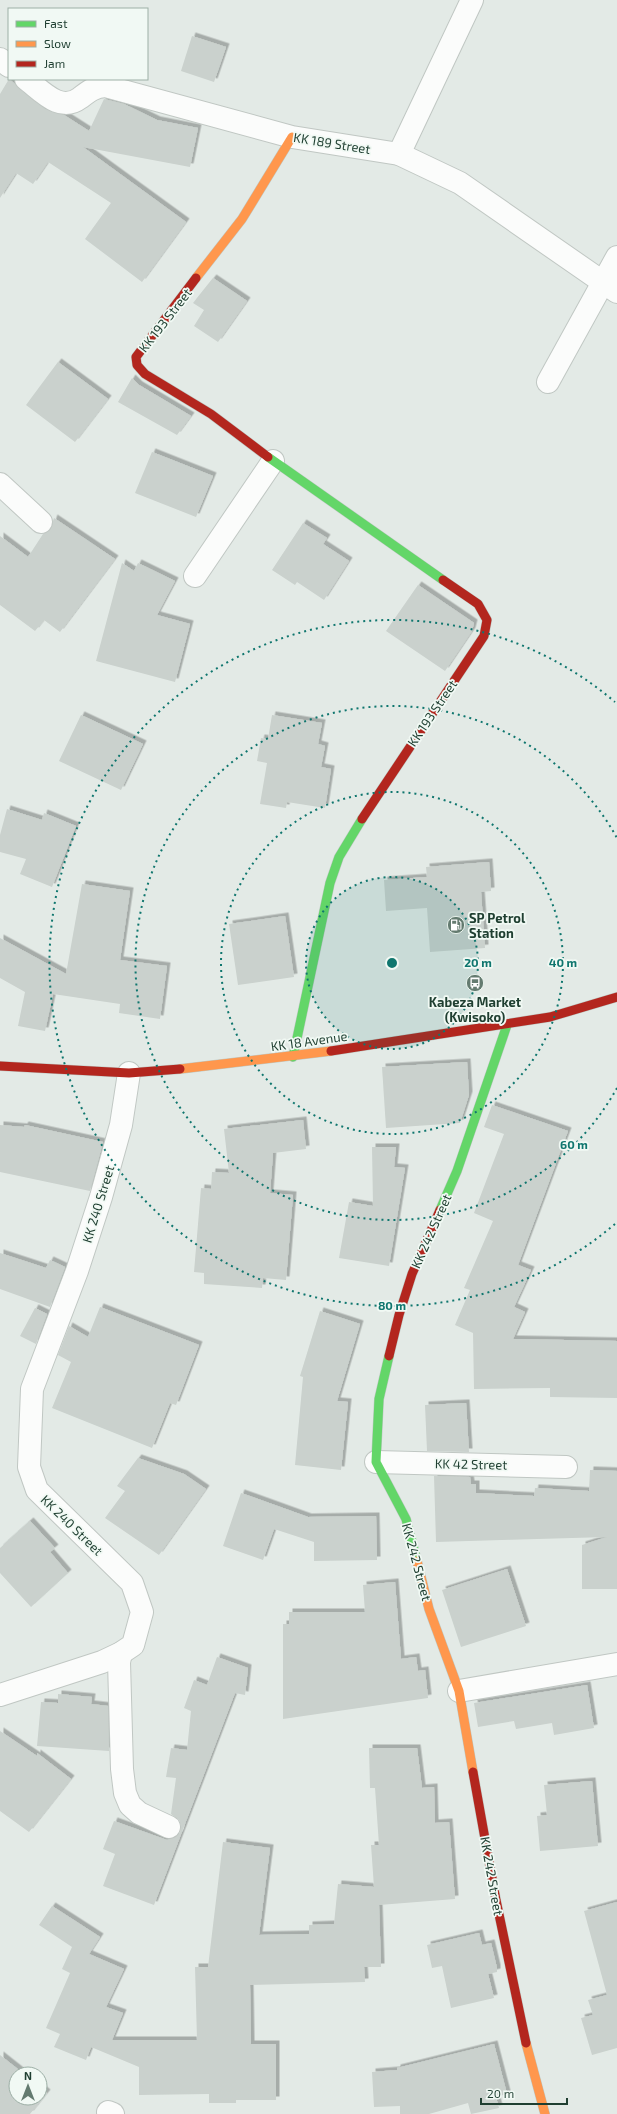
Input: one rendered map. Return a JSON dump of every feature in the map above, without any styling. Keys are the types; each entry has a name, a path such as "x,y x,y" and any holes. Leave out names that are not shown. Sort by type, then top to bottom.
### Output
{"street":[{"path":"399,154 472,0"},
{"path":"0,58 8,65"},
{"name":"KK 189 Street","path":"27,80 57,103 67,104 77,100 95,86 105,86 292,137 399,154 460,183 611,287"},
{"name":"KK 193 Street","path":"292,137 242,219 136,357 137,365 146,374 211,414 273,462 478,604 486,620 484,636 351,834 339,857 330,883 293,1057"},
{"path":"548,382 611,287 617,257"},
{"path":"194,576 273,462"},
{"path":"0,484 41,522"},
{"name":"KK 18 Avenue","path":"0,1066 129,1073 293,1057 507,1025 550,1017 617,997"},
{"name":"KK 242 Street","path":"507,1025 488,1076 458,1171 412,1274 399,1315 379,1399 376,1462 406,1519 429,1610 459,1691 496,1900 521,2026 545,2114"},
{"name":"KK 240 Street","path":"0,1695 102,1662 121,1654 133,1645 142,1612 132,1583 37,1490 29,1467 32,1389 77,1272 98,1205 121,1125 129,1073"},
{"name":"KK 42 Street","path":"376,1462 566,1467"},
{"path":"121,1654 119,1662 122,1769 125,1793 130,1805 139,1813 169,1827"},
{"path":"459,1691 617,1664"}],"building":[{"path":"192,36 226,47 214,82 181,71"},
{"path":"8,80 10,80 45,109 64,115 89,131 104,99 124,104 157,120 198,128 190,167 83,147 186,222 142,282 85,239 111,203 48,162 33,184 16,173 0,198 0,94"},
{"path":"213,278 247,301 218,342 194,326 204,310 193,303"},
{"path":"58,362 108,399 75,442 26,405"},
{"path":"132,378 139,385 191,416 177,435 118,402"},
{"path":"152,452 213,476 196,517 135,493"},
{"path":"54,518 115,559 60,632 44,620 35,631 0,605 0,536 28,557 43,534 50,530"},
{"path":"303,523 327,538 323,544 349,561 324,600 297,582 295,585 272,570"},
{"path":"122,563 134,571 138,563 175,581 157,615 190,624 175,682 96,661"},
{"path":"418,585 474,623 472,631 445,671 386,631"},
{"path":"81,715 143,744 121,790 59,761"},
{"path":"272,715 322,723 318,744 325,746 321,767 331,769 325,808 287,802 286,808 260,804 267,763 257,761 261,738 268,739"},
{"path":"7,809 42,820 44,813 76,826 52,887 20,874 26,859 0,852 0,835"},
{"path":"489,862 491,891 481,892 485,948 430,952 427,908 386,911 384,880 427,877 426,867"},
{"path":"82,884 130,891 120,960 167,966 160,1019 119,1013 120,1004 53,994 45,1031 18,1026 25,992 0,978 0,938 66,974"},
{"path":"285,916 294,977 238,985 229,924"},
{"path":"467,1062 469,1095 460,1123 386,1128 382,1067"},
{"path":"492,1105 568,1131 518,1265 531,1270 514,1307 525,1312 513,1339 617,1341 617,1398 550,1397 550,1388 474,1389 473,1333 455,1325 470,1290 464,1288 493,1221 474,1213 504,1134 484,1127"},
{"path":"303,1120 306,1149 273,1153 270,1193 293,1195 286,1280 263,1278 262,1288 204,1284 204,1273 194,1272 201,1188 211,1189 212,1172 229,1173 224,1129"},
{"path":"0,1125 24,1127 25,1125 103,1142 90,1191 0,1172"},
{"path":"372,1147 396,1147 394,1167 405,1168 389,1266 339,1258 349,1202 373,1206"},
{"path":"0,1253 46,1268 50,1260 65,1267 50,1307 0,1289"},
{"path":"100,1307 199,1345 176,1405 170,1403 152,1448 52,1408 71,1362 58,1355 69,1326 88,1337"},
{"path":"35,1308 47,1314 36,1344 20,1336"},
{"path":"320,1311 360,1324 337,1401 348,1402 341,1470 295,1465 303,1377 300,1376"},
{"path":"466,1403 469,1452 427,1451 425,1405"},
{"path":"138,1458 184,1474 206,1489 159,1555 105,1518 125,1491 117,1486"},
{"path":"590,1470 617,1471 617,1589 582,1589 582,1545 607,1537 436,1542 434,1476 470,1477 471,1484 476,1484 476,1493 534,1496 535,1488 589,1491"},
{"path":"241,1493 308,1517 376,1516 377,1560 314,1561 314,1542 274,1529 263,1560 223,1546"},
{"path":"30,1521 55,1548 50,1552 68,1573 31,1607 0,1573 0,1548"},
{"path":"507,1569 526,1626 461,1647 442,1590"},
{"path":"395,1582 401,1659 416,1657 418,1671 425,1670 428,1698 283,1719 283,1624 289,1624 289,1612 365,1612 363,1585"},
{"path":"217,1657 248,1668 245,1695 235,1693 154,1905 103,1886 115,1854 103,1849 114,1821 167,1840 176,1837 180,1833 181,1826 179,1820 171,1814 176,1778 166,1777 171,1748 187,1750 191,1711 184,1708 194,1680 207,1685"},
{"path":"587,1685 594,1728 554,1735 552,1723 516,1729 514,1721 478,1727 474,1703"},
{"path":"58,1694 92,1697 91,1704 108,1706 109,1751 37,1746 41,1702 58,1703"},
{"path":"0,1731 37,1756 37,1753 71,1779 29,1832 0,1811"},
{"path":"369,1748 417,1748 422,1788 434,1787 435,1823 449,1822 455,1899 379,1905 381,1967 364,1967 365,1982 250,1985 251,2044 276,2044 276,2100 236,2100 236,2103 209,2103 209,2094 139,2095 139,2067 91,2047 86,2060 54,2047 60,2034 46,2028 70,1973 62,1969 72,1947 39,1925 52,1906 100,1937 89,1954 124,1969 106,2007 123,2013 112,2040 197,2040 195,1967 208,1967 223,1842 270,1848 259,1935 309,1934 309,1925 334,1924 338,1884 374,1887 371,1845 379,1845 375,1788 370,1788"},
{"path":"592,1781 598,1846 540,1851 537,1816 547,1815 544,1785"},
{"path":"617,1902 617,2048 592,2055 581,2018 593,2015 588,2000 607,1995 584,1911"},
{"path":"479,1933 482,1945 491,1943 497,1968 497,1972 488,1974 494,1998 451,2008 442,1966 432,1968 427,1945"},
{"path":"494,2044 507,2094 496,2097 499,2108 471,2114 468,2103 429,2114 400,2114 400,2106 374,2107 372,2072 397,2070 397,2068"},
{"path":"0,2055 14,2066 8,2066 8,2106 36,2106 30,2114 0,2114"}],"traffic: fast":[{"path":"268,457 443,580"},
{"path":"293,1057 330,883 339,857 362,819"},
{"path":"440,1210 457,1171 507,1025"},
{"path":"389,1356 379,1399 376,1462 406,1519 417,1561"}],"traffic: slow":[{"path":"196,278 242,219 292,137"},
{"path":"180,1069 331,1051"},
{"path":"417,1561 429,1609 459,1691 473,1772"},
{"path":"526,2043 545,2114"}],"traffic: jam":[{"path":"196,278 136,357 137,365 145,374 211,414 268,457"},
{"path":"362,819 484,636 487,620 478,604 443,580"},
{"path":"331,1051 550,1017 617,997"},
{"path":"0,1066 129,1073 180,1069"},
{"path":"389,1356 399,1315 412,1274 440,1210"},
{"path":"473,1772 496,1900 526,2043"}],"place":[{"name":"SP Petrol Station","path":"456,925"},
{"name":"Kabeza Market (Kwisoko)","path":"475,983"}]}
